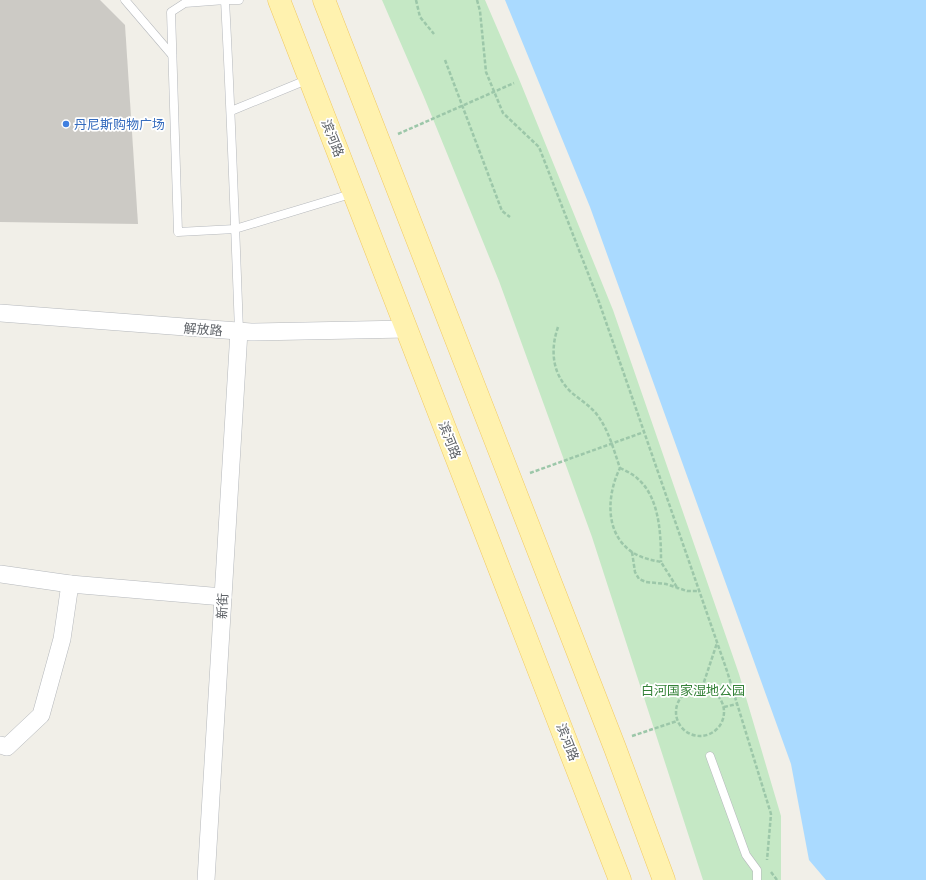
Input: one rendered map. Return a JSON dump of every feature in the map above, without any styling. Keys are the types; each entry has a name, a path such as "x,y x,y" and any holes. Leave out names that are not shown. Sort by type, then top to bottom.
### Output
{"main road":[{"name":"滨河路","path":"279,0 620,880"},
{"path":"324,0 615,748 664,880"}],"street":[{"name":"解放路","path":"0,313 239,331 407,329"},
{"name":"新街","path":"206,880 239,331"},
{"path":"0,574 70,584 223,597"},
{"path":"0,745 7,747 41,715 62,639 70,584"}],"lane":[{"path":"125,0 172,55"},
{"path":"225,0 231,111 239,331"},
{"path":"239,0 183,1 171,12 178,232 235,229 354,192"},
{"path":"231,111 310,79"},
{"path":"710,756 746,855 757,870 757,880"}],"path":[{"path":"415,0 420,17 434,34"},
{"path":"477,0 480,11 486,72 503,113 539,147 598,299 718,643 771,814 768,864"},
{"path":"445,60 502,211 510,217"},
{"path":"379,142 514,83"},
{"path":"558,327 552,352 554,363 561,381 598,416 611,443 620,468 640,480 649,493 655,508 658,525 661,562 678,589"},
{"path":"511,480 644,432"},
{"path":"620,468 610,492 610,507 613,525 622,542 632,552 644,558 661,562"},
{"path":"632,552 635,572 640,579 646,582 666,584 687,592 700,590"},
{"path":"702,688 718,643"},
{"path":"695,688 702,688 716,694 724,708 724,715 718,729 704,736 688,734 677,721 677,705 681,697 687,692 695,688"},
{"path":"724,708 737,704"},
{"path":"652,730 677,721"},
{"path":"770,870 777,880"}],"green space":[{"name":"白河国家湿地公园","path":"382,0 485,0 519,79 613,310 739,674 781,816 781,880 703,880 592,537 499,281 424,97"}],"water":[{"path":"505,0 926,0 926,880 826,880 809,860 791,764 590,207"}],"building":[{"name":"丹尼斯购物广场","path":"0,0 100,0 125,25 138,224 0,222"}],"place":[{"name":"丹尼斯购物广场","path":"66,124"}]}
